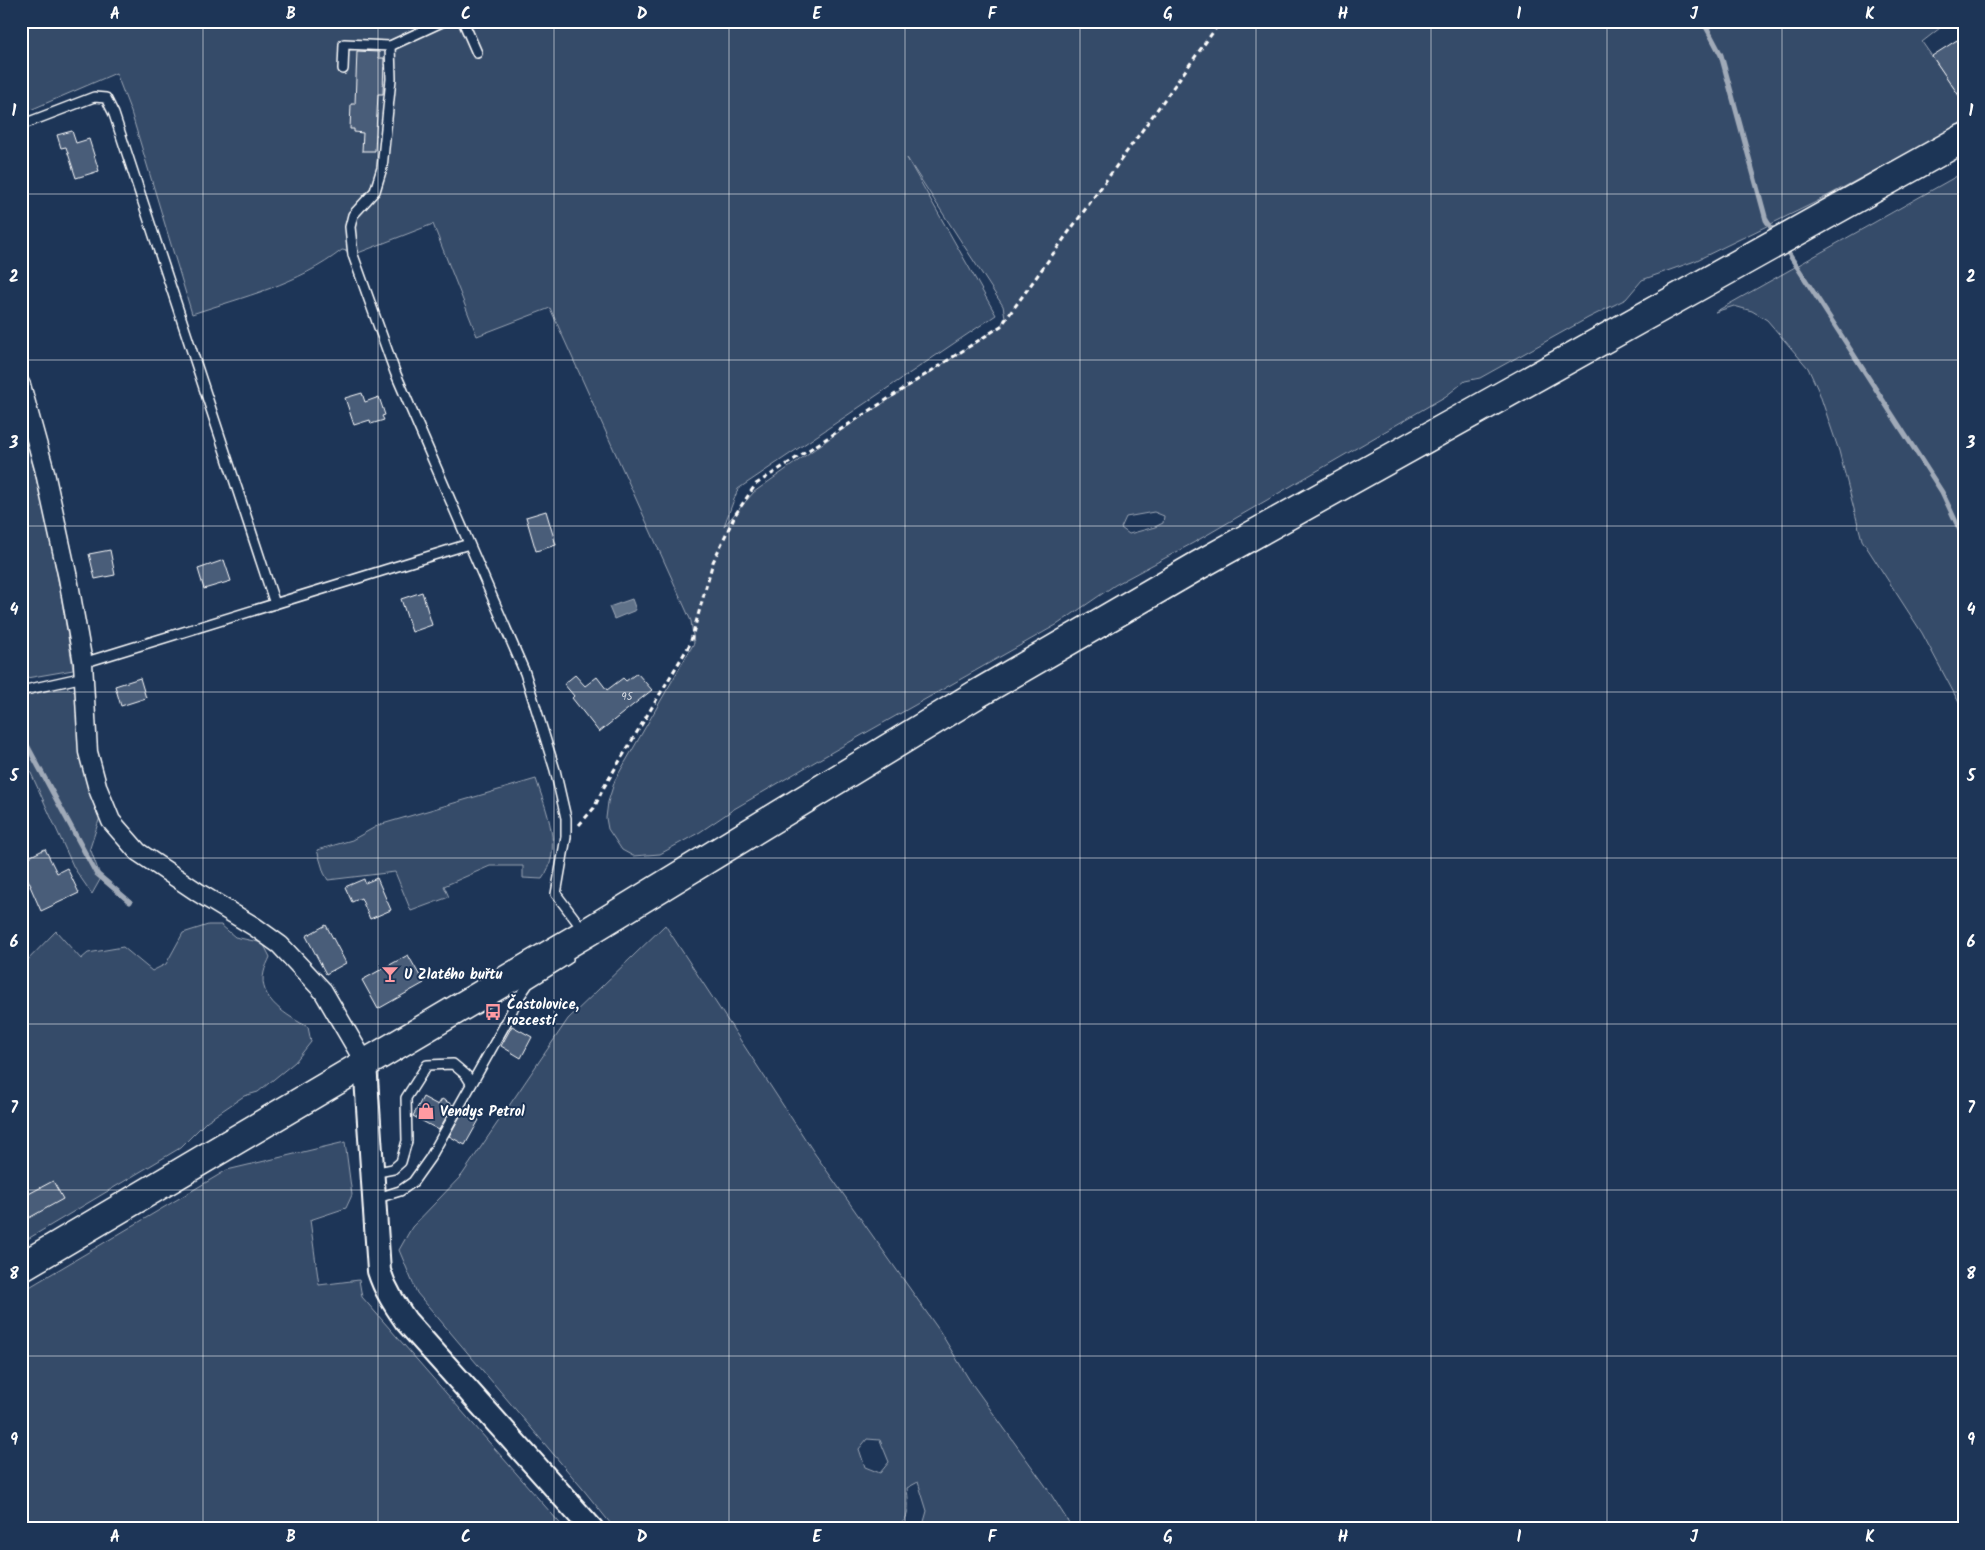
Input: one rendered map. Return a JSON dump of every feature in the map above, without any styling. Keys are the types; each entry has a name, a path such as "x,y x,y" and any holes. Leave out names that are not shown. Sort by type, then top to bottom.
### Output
{"main road":[{"path":"21,1267 365,1063 582,942 770,821 977,694 1199,565 1964,138"}],"street":[{"path":"21,385 44,468 68,578 84,670 88,752 98,789 111,821 138,852 280,945 323,991 365,1063 378,1271 390,1299 413,1329 592,1529"}],"lane":[{"path":"343,69 344,44 390,46 444,21"},
{"path":"463,21 476,53"},
{"path":"374,1199 400,1191 413,1182 430,1158 517,1000 528,984 582,942 556,894 566,837 566,818 555,770 524,672 395,372 353,255 350,227 353,215 375,191 382,168 391,80 390,46"},
{"path":"21,125 94,97 106,98 114,114 275,604"},
{"path":"21,691 275,604 469,544"},
{"path":"618,924 770,821"},
{"path":"372,1173 393,1169 401,1162 407,1140 406,1098 427,1065 453,1064 471,1083"}],"path":[{"path":"566,837 594,808 604,787 690,644 713,562 736,515 756,484 1000,326 1221,21"}],"shaded area":[{"path":"21,21 1949,21 1922,42 1964,102 1964,123 1814,203 1695,261 1642,280 1626,299 1480,378 1465,381 1446,396 1193,543 1115,585 1058,624 818,760 734,809 700,832 660,854 633,856 622,850 608,829 606,818 608,802 615,780 694,643 691,621 550,308 477,336 433,224 358,253 342,250 308,272 289,281 192,314 131,112 116,73 21,114","holes":["907,158 1003,306 1005,317 1001,326 833,436 754,492 724,526 738,489 996,315","1154,512 1164,516 1163,523 1129,534 1121,528 1126,517"]},
{"path":"1964,172 1964,712 1922,633 1862,540 1839,451 1819,392 1808,368 1767,320 1752,311 1734,306 1715,312"},
{"path":"21,419 51,543 73,670 21,679"},
{"path":"632,599 636,610 614,619 609,607"},
{"path":"65,686 76,693 85,770 94,800 101,814 90,848 101,878 92,894 74,868 21,751 21,696"},
{"path":"536,779 548,817 552,843 552,856 542,879 523,878 523,866 490,866 444,886 449,897 411,911 395,872 328,880 324,873 317,850 352,840 379,825"},
{"path":"208,925 221,925 235,937 263,943 270,957 264,972 263,982 265,991 276,1006 308,1027 311,1042 295,1062 258,1092 244,1096 207,1121 180,1148 21,1243 21,967 56,931 81,959 88,953 123,947 152,971 166,964 183,933"},
{"path":"665,925 815,1154 939,1330 970,1381 1045,1485 1073,1529 922,1529 927,1511 918,1482 907,1488 908,1510 902,1523 882,1529 615,1529 417,1293 399,1250 412,1227 462,1175 568,1019","holes":["867,1439 880,1440 889,1462 880,1473 865,1467 859,1449"]},
{"path":"345,1142 352,1195 346,1208 310,1220 319,1285 359,1280 362,1297 565,1529 21,1529 21,1292 227,1170"}],"building":[{"path":"1957,40 1964,50 1964,103 1932,56"},
{"path":"357,51 379,52 379,58 384,58 383,94 378,94 375,151 362,151 363,133 354,132 354,129 350,129 351,104 355,104"},
{"path":"72,131 76,143 89,139 99,171 76,178 66,147 61,148 57,135"},
{"path":"362,393 365,402 379,397 385,415 382,416 384,420 371,424 370,420 354,425 345,398"},
{"path":"546,511 556,545 536,551 526,517"},
{"path":"110,550 115,575 95,579 89,554"},
{"path":"224,560 231,581 204,589 198,569"},
{"path":"422,592 432,625 412,632 401,599"},
{"path":"637,673 652,690 599,732 572,698 574,696 564,684 575,675 585,686 597,677 607,690 623,678 626,681"},
{"path":"140,678 146,698 121,706 115,686"},
{"path":"45,849 57,873 67,868 79,893 41,911 21,861"},
{"path":"377,878 391,910 370,919 361,898 352,902 345,887 364,879 365,883"},
{"path":"326,925 346,963 326,974 306,936"},
{"path":"408,955 424,983 378,1009 362,980"},
{"path":"512,1026 532,1037 521,1058 501,1046"},
{"path":"423,1097 438,1105 442,1099 453,1105 439,1130 413,1116"},
{"path":"463,1111 479,1120 465,1145 449,1136"},
{"path":"53,1181 63,1199 27,1219 21,1209 21,1198"}],"waterway":[{"path":"1703,21 1721,55 1766,220 1776,235"},
{"path":"1785,248 1942,492 1964,539"},
{"path":"21,734 96,873 130,902"}],"place":[{"name":"U Zlatého buřtu","path":"390,974"},
{"name":"Častolovice, rozcestí","path":"493,1012"},
{"name":"Vendys Petrol","path":"426,1111"}]}
